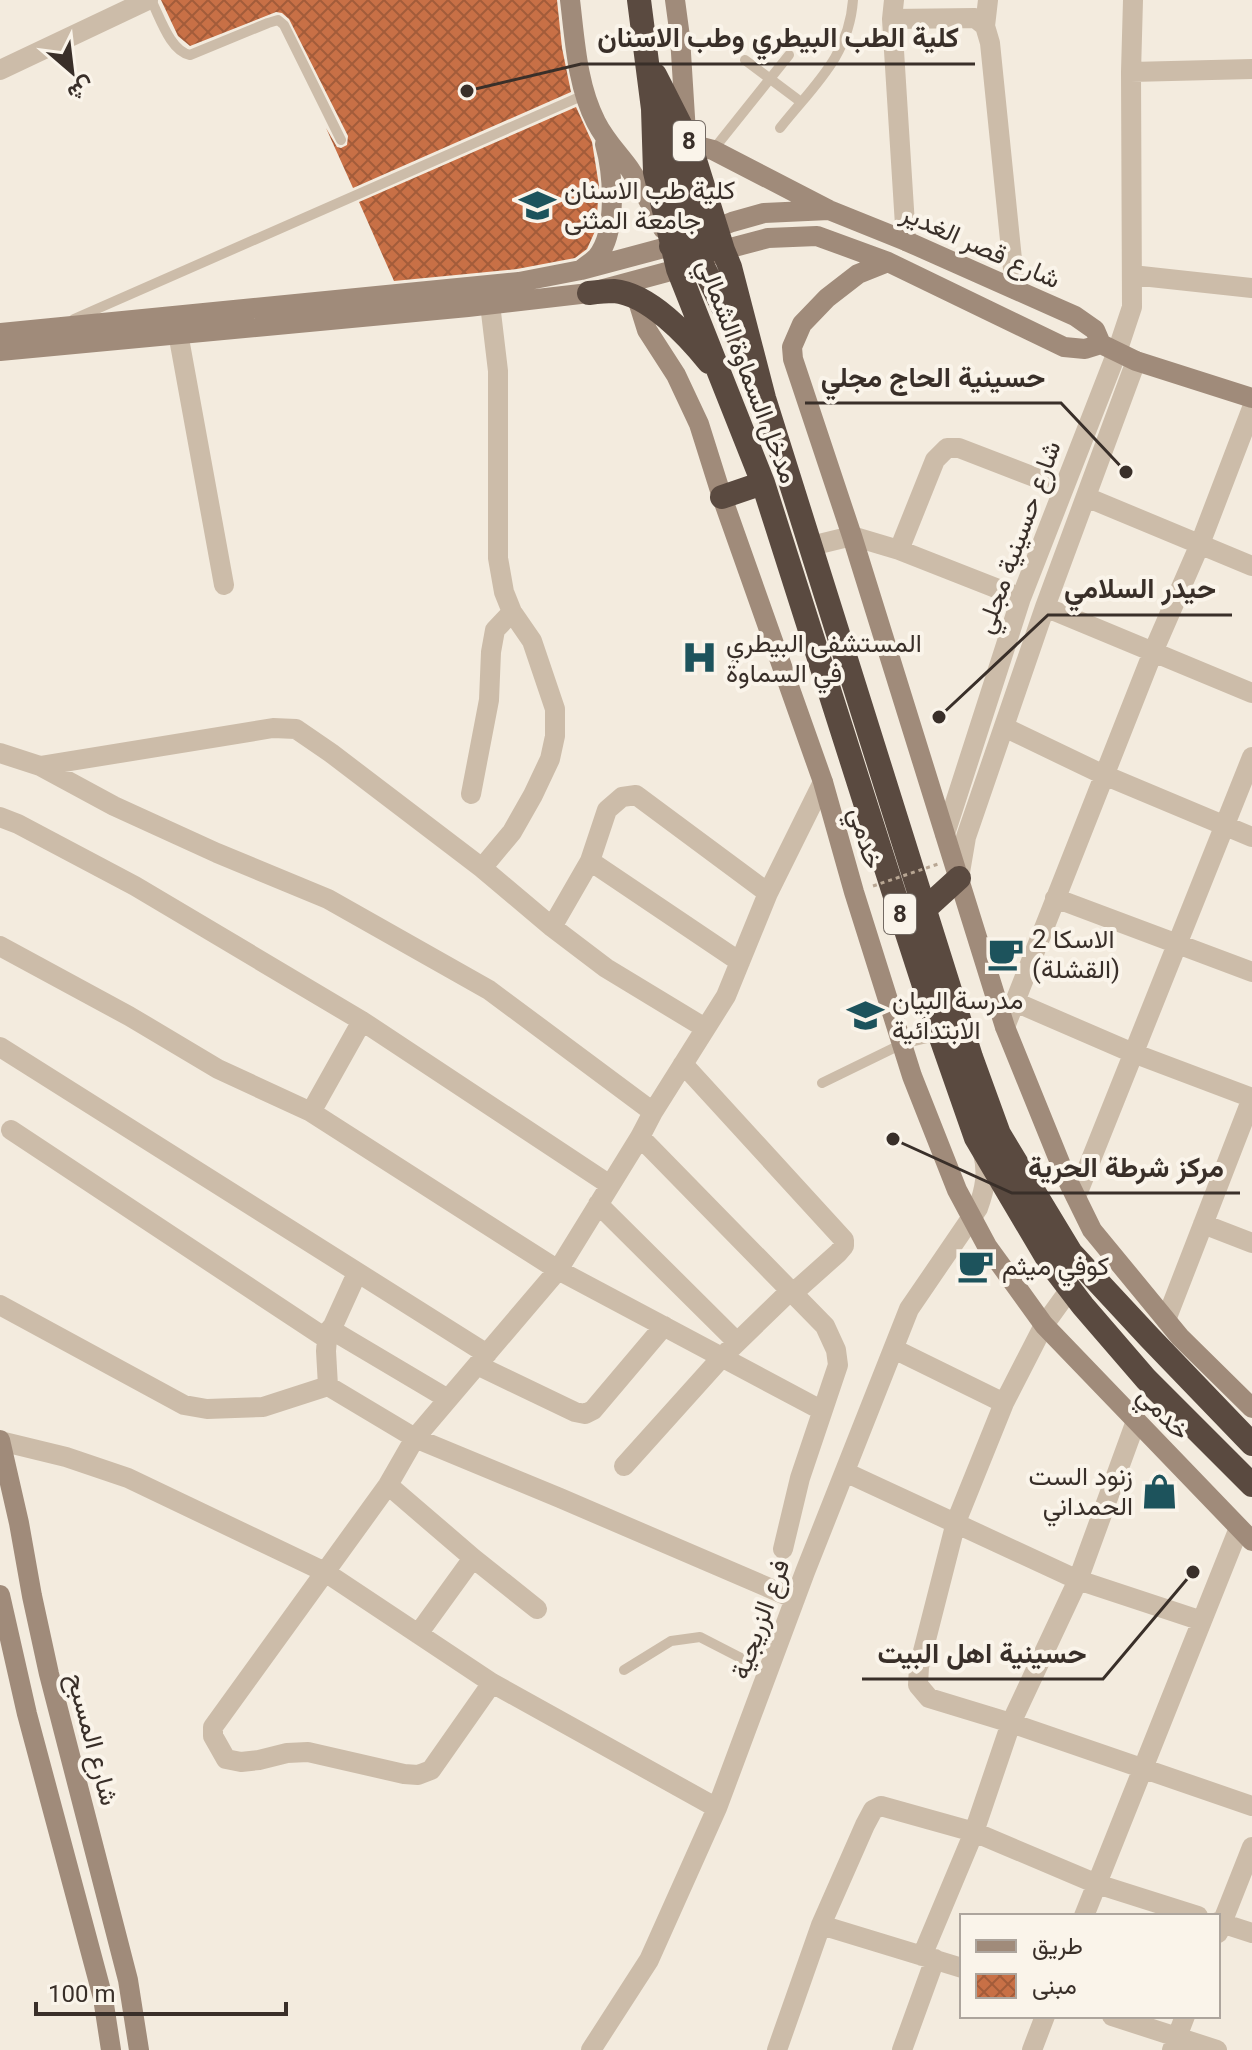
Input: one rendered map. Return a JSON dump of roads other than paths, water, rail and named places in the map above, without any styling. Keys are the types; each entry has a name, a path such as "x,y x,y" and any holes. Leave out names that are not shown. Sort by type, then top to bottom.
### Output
{"highway":[{"name":"8","path":"639,0 647,59"},
{"name":"مدخل السماوة الشمالي","path":"647,59 653,109 655,172 674,258 763,483 976,1138 1050,1263 1070,1289 1146,1379 1252,1485"},
{"name":"مدخل السماوة الشمالي","path":"647,59 696,143 710,243 764,398 971,1057 999,1134 1071,1253 1252,1444"},
{"path":"653,109 710,243 696,252 686,245 674,258"},
{"path":"585,282 637,298 670,320 693,341 715,370 742,426"},
{"path":"722,497 763,483"},
{"path":"925,909 950,870"}],"main road":[{"path":"570,0 584,95 606,145 610,170 611,212 606,241 585,282"},
{"path":"675,0 696,143"},
{"path":"0,351 490,304 674,258 652,207 629,168 595,122"},
{"name":"شارع قصر الغدير","path":"696,143 829,210 1075,316 1118,352"},
{"path":"710,243 747,217 764,213 829,210"},
{"path":"710,243 817,236 888,262 1064,347 1118,352 1252,398"},
{"path":"888,262 858,274 827,298 802,324 792,347 793,359 945,834 950,870 1005,1027 1065,1175 1092,1230 1180,1337 1252,1408"},
{"path":"0,333 519,282 585,282"},
{"name":"خدمي","path":"637,298 647,330 663,352 699,424 823,782 902,1044 944,1161 1005,1273 1044,1325 1245,1534"},
{"name":"شارع المسبح","path":"0,1441 10,1525 32,1596 49,1674 128,1980 139,2050"},
{"path":"0,1595 27,1714 103,1998 111,2050"}],"street":[{"path":"0,70 149,0"},
{"path":"988,0 985,26 990,43 1015,289"},
{"path":"1118,352 1132,307 1133,0"},
{"path":"906,241 893,9 975,18 985,26"},
{"path":"1131,72 1252,69"},
{"path":"1132,275 1252,288"},
{"path":"482,868 512,832 533,795 550,759 555,736 555,709 532,641 512,612 504,592 498,558 498,371 490,304"},
{"path":"178,333 224,585"},
{"name":"شارع حسينية مجلي","path":"945,834 1021,598 1118,352"},
{"name":"شارع حسينية مجلي","path":"950,870 966,837 1086,497 1118,352"},
{"path":"1005,1027 1252,408"},
{"path":"899,550 935,460 947,448 959,448 1063,488"},
{"path":"1086,497 1252,566"},
{"path":"811,546 852,536 899,550 1021,598"},
{"path":"1045,607 1252,693"},
{"path":"471,794 489,700 495,630 512,612"},
{"path":"1004,727 1104,775 1252,837"},
{"path":"40,766 273,728 296,729 482,868 606,968 705,1028"},
{"path":"0,753 40,766 114,806 328,899 489,990 653,1112"},
{"path":"1076,1197 1252,757"},
{"path":"492,1683 431,1770 418,1775 308,1752 241,1762 226,1759 213,1736 213,1727 388,1485 415,1438 558,1270 726,996 768,893 823,782"},
{"path":"552,927 590,861 607,810 622,797 636,795 768,893"},
{"path":"0,817 135,886 362,1021 610,1185"},
{"path":"590,861 740,962"},
{"path":"1055,898 1252,972"},
{"path":"0,946 129,1016 218,1069 311,1112 558,1270 821,1410"},
{"path":"1015,1002 1133,1053 1252,1098 1166,1320"},
{"path":"311,1112 362,1021"},
{"path":"0,1047 357,1273 482,1359 575,1412 585,1414 593,1410 664,1326"},
{"path":"624,1466 737,1342 844,1246 844,1240 683,1064"},
{"path":"11,1130 329,1334 448,1399"},
{"path":"640,1137 825,1326 836,1350 838,1365 800,1478 783,1549"},
{"path":"974,1213 986,1179 982,1149"},
{"path":"974,1213 986,1203 996,1201 1015,1206"},
{"path":"598,1204 737,1342"},
{"name":"فرع الزريجية","path":"591,2050 649,1960 717,1808 909,1309 974,1213"},
{"path":"1203,1224 1252,1243"},
{"path":"328,1386 326,1351 329,1334 357,1273"},
{"path":"1070,1289 1044,1325 1004,1403 956,1522 919,1667 918,1685 929,1698 1252,1806"},
{"path":"0,1305 184,1405 207,1409 263,1407 328,1386 415,1438 795,1599"},
{"path":"894,1349 1004,1403"},
{"path":"902,2050 929,1958 1011,1723 1078,1580 1136,1421"},
{"path":"0,1441 66,1457 128,1478 325,1572 492,1683 717,1808"},
{"path":"845,1472 1078,1580 1202,1619"},
{"path":"388,1485 537,1609"},
{"path":"1085,1914 1202,1619 1245,1534"},
{"path":"418,1634 473,1558"},
{"path":"777,2050 821,1925 873,1810 881,1806 974,1832 1097,1884 1192,1914"},
{"path":"1220,1924 1252,1847"},
{"path":"821,1925 960,1967"},
{"path":"1220,1926 1252,1933"},
{"path":"1032,2050 1044,2018"},
{"path":"1116,2018 1174,2044 1217,2050"},
{"path":"1174,2044 1184,2018"}],"lane":[{"path":"149,0 180,53 190,55 278,20 284,25 341,140"},
{"path":"780,128 839,52 850,21 853,0"},
{"path":"696,143 771,79 789,55"},
{"path":"745,60 801,102"},
{"path":"56,327 584,95"},
{"path":"822,1083 902,1044 940,1035"},
{"path":"624,1670 671,1641 700,1637 768,1672"}],"place":[{"name":"كلية الطب البيطري وطب الاسنان","path":"467,91"},
{"name":"كلية طب الاسنان جامعة المثنى","path":"538,205"},
{"name":"حسينية الحاج مجلي","path":"1126,472"},
{"name":"المستشفى البيطري في السماوة","path":"700,658"},
{"name":"حيدر السلامي","path":"939,717"},
{"name":"الاسكا 2 (القشلة)","path":"1006,954"},
{"name":"مدرسة البيان الابتدائية","path":"866,1015"},
{"name":"مركز شرطة الحرية","path":"893,1139"},
{"name":"كوفي ميثم","path":"976,1266"},
{"name":"زنود الست الحمداني","path":"1159,1491"},
{"name":"حسينية اهل البيت","path":"1193,1572"}]}
